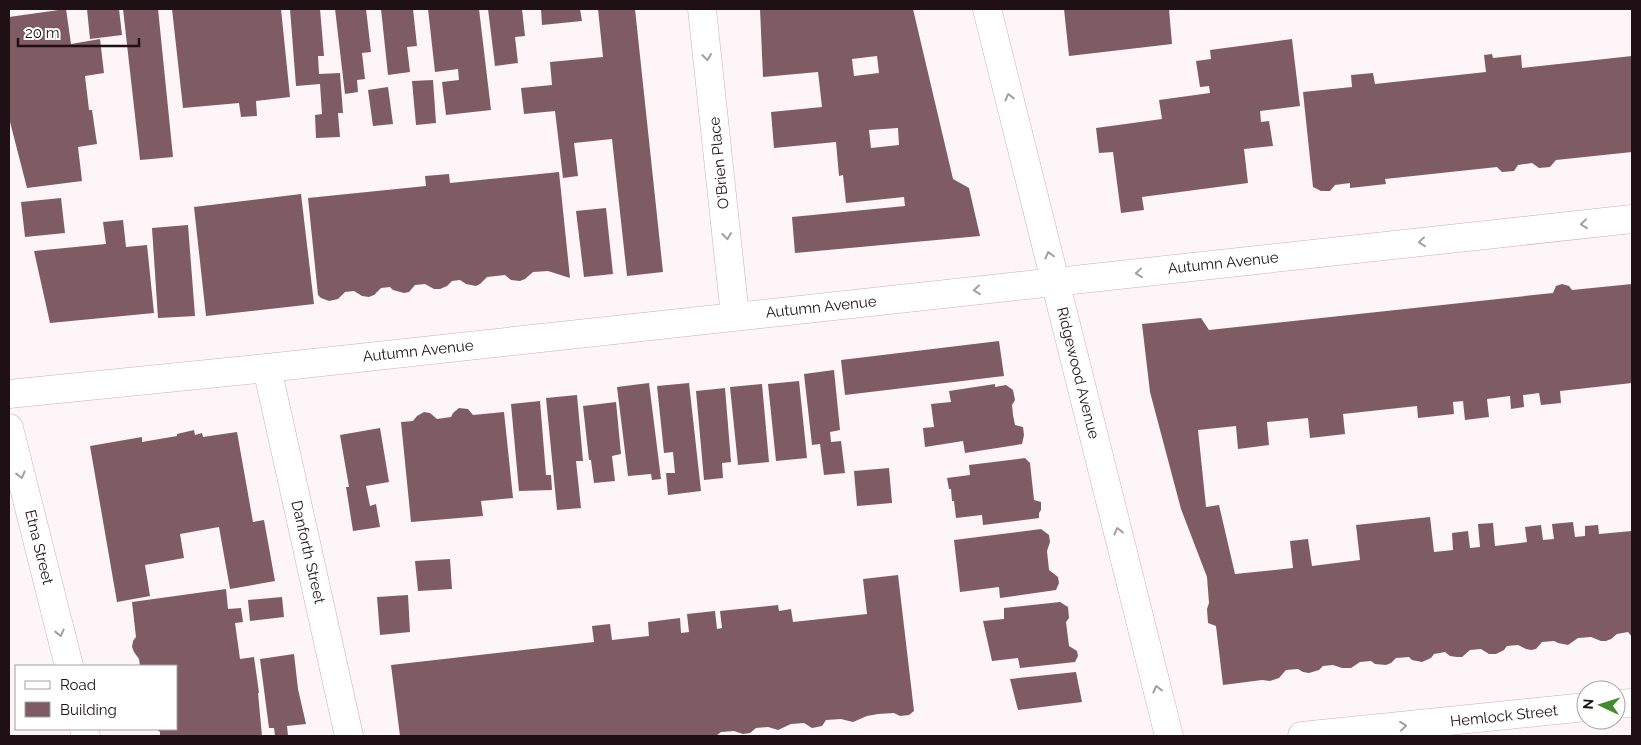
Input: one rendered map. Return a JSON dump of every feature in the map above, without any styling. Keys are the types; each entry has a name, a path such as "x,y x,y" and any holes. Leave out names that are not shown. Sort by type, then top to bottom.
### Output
{"street":[{"name":"O'Brien Place","path":"702,9 734,316"},
{"name":"Ridgewood Avenue","path":"987,9 1169,736"},
{"name":"Autumn Avenue","path":"9,394 267,368 1632,219"},
{"name":"Danforth Street","path":"267,368 349,736"},
{"name":"Etna Street","path":"9,428 68,665"},
{"name":"Hemlock Street","path":"1302,736 1576,708"}],"building":[{"path":"66,9 71,44 100,39 104,73 85,76 89,110 92,110 97,144 78,147 82,181 27,188 9,118 9,17"},
{"path":"87,9 119,9 122,35 90,39"},
{"path":"123,9 158,9 173,157 140,160"},
{"path":"172,9 281,9 290,97 256,101 257,116 241,117 239,103 183,108"},
{"path":"290,9 320,9 324,56 318,56 319,74 340,73 343,113 338,113 340,137 316,138 315,115 322,114 320,84 296,86"},
{"path":"335,9 366,9 371,52 362,53 365,79 357,80 358,92 345,94"},
{"path":"381,9 413,9 417,46 407,47 410,72 388,75"},
{"path":"428,9 479,9 491,110 446,115 442,82 459,80 458,69 435,72"},
{"path":"488,9 522,9 525,36 515,37 518,63 495,66"},
{"path":"541,9 580,9 582,21 542,25"},
{"path":"598,9 635,9 663,272 627,276 612,139 574,143 578,176 563,178 555,111 524,114 521,88 552,85 550,62 603,57"},
{"path":"760,9 913,9 953,179 969,188 980,236 795,253 792,217 905,206 904,197 846,203 843,175 839,176 836,142 774,148 771,112 822,107 818,72 763,77","holes":["877,56 879,73 854,76 852,59","898,128 899,145 871,148 869,130"]},
{"path":"1064,9 1169,9 1172,44 1069,56"},
{"path":"1292,39 1300,106 1260,111 1261,122 1269,121 1273,146 1244,149 1248,183 1142,197 1144,210 1121,213 1113,152 1099,153 1096,128 1162,119 1159,100 1210,93 1209,86 1200,87 1196,61 1211,59 1210,50"},
{"path":"1492,54 1493,58 1521,55 1522,68 1632,56 1632,152 1556,160 1550,167 1539,168 1532,163 1518,165 1514,171 1502,172 1497,167 1385,179 1386,184 1350,188 1350,183 1335,185 1330,191 1321,191 1313,187 1303,92 1352,87 1351,75 1373,73 1375,84 1486,72 1484,55"},
{"path":"433,80 436,123 416,125 412,81"},
{"path":"388,87 393,124 373,126 368,90"},
{"path":"559,172 570,278 548,271 533,272 520,281 511,280 505,275 487,277 476,286 466,284 460,280 452,281 440,289 434,289 425,284 415,285 409,292 404,293 393,290 390,287 381,288 369,297 362,296 354,291 345,292 338,299 329,301 318,295 308,198 426,186 425,176 449,174 450,183"},
{"path":"301,194 314,304 206,316 194,207"},
{"path":"61,198 65,233 25,237 21,202"},
{"path":"606,208 613,274 584,277 576,211"},
{"path":"123,220 126,247 147,245 154,313 50,323 34,251 106,244 103,222"},
{"path":"188,225 195,316 158,318 152,228"},
{"path":"1562,284 1569,286 1572,290 1632,284 1632,383 1560,391 1561,403 1541,405 1539,393 1523,395 1524,407 1511,409 1510,396 1487,399 1489,417 1465,420 1463,401 1453,402 1454,414 1418,418 1417,406 1343,414 1345,434 1310,438 1308,418 1267,422 1269,445 1238,449 1236,426 1198,430 1206,507 1219,505 1235,574 1293,568 1290,541 1308,539 1312,566 1360,560 1356,525 1430,517 1434,552 1453,550 1452,533 1468,531 1470,548 1480,547 1478,524 1493,523 1495,546 1527,542 1525,527 1541,525 1543,540 1554,539 1552,524 1573,522 1575,537 1585,536 1585,526 1598,525 1599,534 1632,531 1632,637 1628,632 1617,634 1606,641 1591,637 1578,638 1568,645 1554,641 1542,642 1536,649 1531,650 1518,645 1507,646 1496,654 1489,654 1481,649 1470,650 1462,657 1450,656 1445,652 1434,654 1431,658 1422,662 1412,660 1409,657 1396,658 1386,665 1375,664 1371,661 1360,662 1351,668 1333,665 1323,666 1319,670 1309,673 1298,669 1286,670 1279,678 1270,681 1262,680 1223,685 1216,626 1208,623 1207,577 1181,509 1150,392 1142,324 1201,318 1209,330 1553,293 1556,286"},
{"path":"999,341 1004,376 845,395 841,360"},
{"path":"834,370 840,430 830,432 831,442 841,441 845,473 824,475 820,444 812,445 804,374"},
{"path":"799,381 807,458 776,461 768,384"},
{"path":"649,383 661,479 652,480 651,474 628,476 617,387"},
{"path":"689,383 701,491 668,495 666,473 675,473 673,452 664,453 657,386"},
{"path":"762,384 769,462 738,465 730,387"},
{"path":"995,384 995,387 1006,385 1013,390 1015,400 1012,405 1013,415 1015,425 1023,427 1022,444 965,453 963,441 925,447 923,428 934,427 931,404 951,402 949,391"},
{"path":"725,388 731,462 722,463 723,478 704,480 696,391"},
{"path":"577,395 583,461 576,461 581,508 557,510 546,398"},
{"path":"540,401 546,475 551,475 552,490 519,491 511,404"},
{"path":"616,402 621,454 612,456 615,481 594,483 591,460 589,460 583,406"},
{"path":"459,408 468,409 473,415 504,412 513,498 481,501 483,516 411,522 401,422 413,421 424,412 430,413 437,419 451,417"},
{"path":"380,428 389,482 366,486 370,506 376,504 380,527 353,531 346,487 349,487 340,435"},
{"path":"194,430 195,435 202,433 203,437 237,432 253,522 264,520 275,581 230,589 219,527 180,534 184,558 145,565 150,596 117,602 90,446 142,437 142,442 177,436 177,434"},
{"path":"1025,458 1030,463 1034,500 1041,502 1039,518 983,525 982,515 956,518 954,501 952,501 951,489 949,489 947,478 970,475 969,465"},
{"path":"889,468 892,503 857,506 854,471"},
{"path":"1041,529 1049,535 1050,542 1047,551 1049,570 1058,577 1059,583 1056,590 1000,598 999,587 960,592 954,540"},
{"path":"450,559 452,589 418,591 415,561"},
{"path":"898,575 914,711 909,715 900,716 894,713 878,714 853,722 841,719 826,720 822,726 812,728 804,723 791,724 778,730 768,727 756,728 750,733 721,732 716,736 400,736 391,665 594,642 592,626 610,624 612,640 649,636 648,622 680,618 681,633 689,632 687,614 715,611 717,629 722,628 720,611 778,605 779,611 791,609 793,622 867,614 863,579"},
{"path":"226,589 228,609 241,608 243,622 235,623 240,659 254,657 262,736 160,736 158,730 178,730 178,665 140,665 139,659 132,647 136,637 132,602"},
{"path":"408,595 410,632 380,635 377,597"},
{"path":"282,597 284,617 250,621 248,600"},
{"path":"1060,602 1068,607 1069,618 1066,622 1069,646 1077,651 1078,656 1075,662 1020,668 1018,658 992,661 983,621 1004,619 1004,608"},
{"path":"294,654 298,689 306,724 287,726 288,736 275,736 274,728 269,728 260,659"},
{"path":"1076,672 1082,702 1018,710 1010,679"}]}
